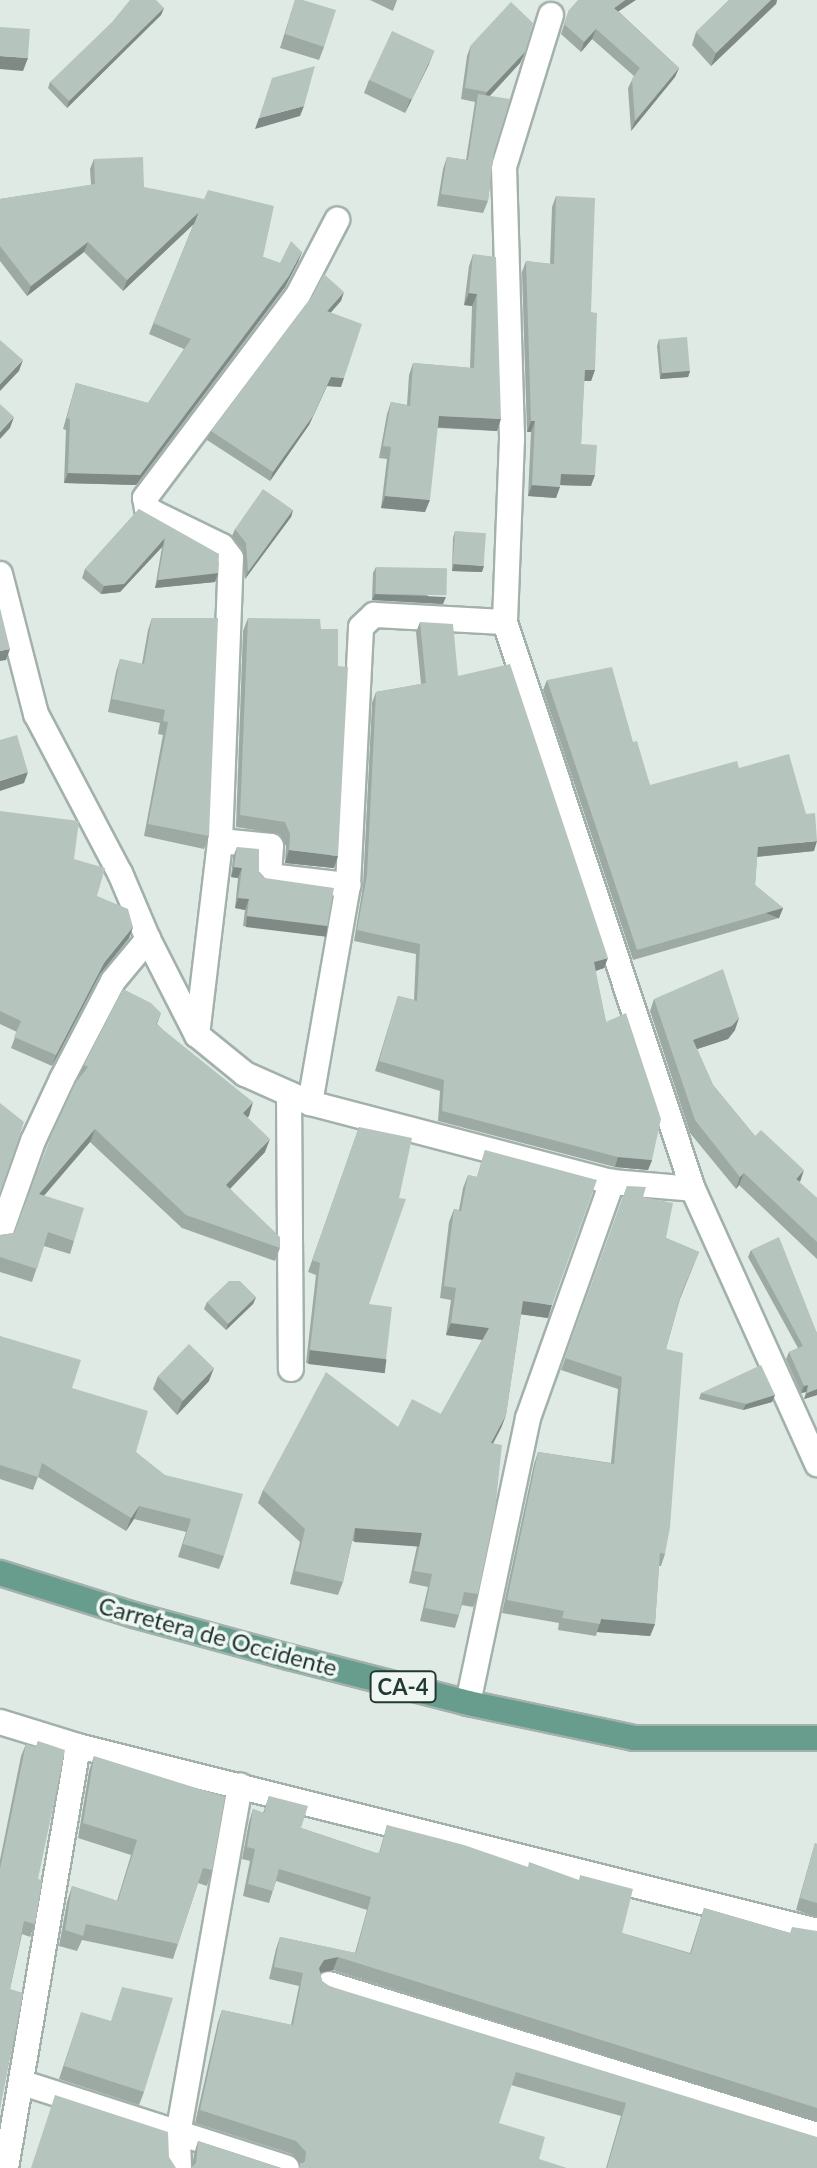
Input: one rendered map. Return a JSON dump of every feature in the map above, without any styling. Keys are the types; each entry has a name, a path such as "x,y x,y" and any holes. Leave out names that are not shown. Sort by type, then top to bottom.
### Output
{"main road":[{"name":"Carretera de Occidente","path":"0,1573 148,1619 468,1703 634,1738 817,1738"}],"street":[{"path":"551,15 504,167 512,439 505,622 693,1189 817,1464"},
{"path":"197,1035 220,841 231,558 222,546 154,513 147,508 145,498 298,295 337,220"},
{"path":"0,574 36,714 120,873 148,939 197,1035 245,1074 300,1098 612,1182 693,1189"},
{"path":"291,1369 300,1098 348,885 361,627 374,615 505,622"},
{"path":"220,841 271,846 269,876 348,885"},
{"path":"0,1234 33,1141 62,1079 113,981 148,939"},
{"path":"468,1703 528,1418 612,1182"},
{"path":"0,1722 78,1746 817,1931"},
{"path":"6,2168 23,2083 78,1746"},
{"path":"179,2168 178,2134 240,1785"},
{"path":"329,1984 817,2135"},
{"path":"23,2083 287,2168"}],"building":[{"path":"130,0 156,0 164,8 69,101 50,82 112,22"},
{"path":"295,0 336,10 324,47 285,34"},
{"path":"578,0 625,0 614,8 679,68 635,121 632,79 640,68 596,29 584,42 564,24 569,10"},
{"path":"729,0 771,0 716,53 696,32"},
{"path":"511,2 533,23 525,52 487,92 465,88 471,45"},
{"path":"0,27 30,29 28,58 0,56"},
{"path":"392,31 435,51 412,100 369,80"},
{"path":"315,66 304,106 259,118 272,78"},
{"path":"478,94 510,99 494,151 488,201 441,194 447,157 468,160"},
{"path":"143,157 144,187 204,199 208,190 274,206 263,257 280,263 291,241 302,252 289,276 140,475 68,473 70,419 67,418 76,383 148,403 191,339 153,323 199,212 127,280 88,242 31,286 0,246 0,199 95,184 94,159"},
{"path":"556,196 595,198 591,312 597,313 595,370 585,370 581,444 597,445 595,475 561,474 560,487 532,485 535,421 531,421 526,261 554,264"},
{"path":"473,254 496,257 501,419 439,416 430,500 385,496 391,447 383,446 391,402 410,406 413,363 474,368 477,294 469,293"},
{"path":"324,274 344,292 327,311 362,324 344,378 331,377 313,416 273,472 211,431 313,295"},
{"path":"687,337 690,371 662,373 659,339"},
{"path":"0,340 23,360 0,384"},
{"path":"0,404 14,417 0,432"},
{"path":"263,489 293,510 248,572 246,543 235,529"},
{"path":"139,509 219,554 218,573 158,580 165,538 124,584 104,586 85,569"},
{"path":"455,531 486,533 484,566 453,564"},
{"path":"376,567 447,568 447,595 376,594"},
{"path":"0,608 10,649 0,651"},
{"path":"152,618 218,618 209,836 148,824 168,722 163,721 165,710 112,699 120,659 144,664"},
{"path":"248,618 320,619 321,629 338,629 338,666 348,667 338,856 289,850 290,834 285,822 240,815"},
{"path":"420,622 453,624 458,676 510,664 608,958 594,962 606,1022 626,1013 661,1119 652,1160 618,1157 442,1111 444,1080 379,1061 398,996 417,1001 420,944 357,930 367,875 376,692 426,683"},
{"path":"612,667 633,742 637,741 650,785 737,761 739,768 789,754 806,814 815,813 817,841 758,847 755,885 783,908 637,950 547,680"},
{"path":"17,735 28,772 0,781 0,740"},
{"path":"0,811 79,821 74,859 105,868 97,896 128,909 133,927 104,963 56,1055 14,1037 21,1021 0,1011"},
{"path":"237,847 259,849 259,872 265,878 334,888 327,926 247,916 249,899 238,898 242,868 234,867"},
{"path":"723,969 739,1018 732,1026 693,1040 713,1085 755,1136 761,1130 804,1170 796,1179 817,1198 817,1242 744,1173 740,1177 695,1120 654,999"},
{"path":"123,989 151,1003 161,1013 156,1024 253,1102 243,1113 270,1139 226,1185 280,1237 280,1248 186,1215 95,1129 39,1194 84,1208 74,1241 48,1232 37,1269 0,1257 0,1235 14,1233 52,1134 76,1082 88,1067 84,1065"},
{"path":"0,1103 24,1122 0,1193"},
{"path":"359,1127 412,1138 399,1198 406,1199 369,1304 392,1307 386,1359 310,1350 320,1263 312,1260"},
{"path":"485,1150 597,1180 552,1305 523,1301 506,1415 491,1443 502,1445 495,1511 478,1594 464,1592 459,1615 425,1608 432,1574 414,1571 422,1533 355,1528 343,1582 295,1571 305,1529 263,1490 326,1372 398,1427 412,1399 441,1414 489,1328 451,1323 456,1288 444,1286 454,1209 461,1211 468,1175 477,1177"},
{"path":"627,1186 646,1187 643,1197 673,1203 666,1238 699,1252 681,1294 666,1349 683,1353 670,1527 665,1554 660,1553 655,1624 601,1619 600,1624 562,1618 564,1611 507,1600 538,1452 614,1464 622,1377 565,1358"},
{"path":"779,1237 817,1333 817,1389 807,1393 808,1385 804,1386 789,1352 803,1346 751,1250"},
{"path":"229,1281 240,1281 256,1297 228,1324 207,1302"},
{"path":"0,1336 81,1360 72,1388 148,1411 136,1452 165,1475 243,1494 224,1556 183,1544 191,1519 139,1506 131,1518 42,1463 38,1477 0,1465"},
{"path":"189,1344 214,1368 183,1401 158,1376"},
{"path":"761,1365 775,1395 746,1404 701,1393"},
{"path":"38,1741 65,1750 38,1879 42,1880 35,1924 24,1921 10,1989 23,1993 0,2109 0,1869 26,1744 36,1747"},
{"path":"94,1756 225,1797 212,1870 203,1868 178,1944 86,1924 83,1936 65,1930 72,1886 118,1901 137,1840 83,1823"},
{"path":"269,1796 308,1806 301,1828 376,1853 380,1852 387,1825 464,1845 528,1867 529,1862 579,1880 580,1875 633,1889 622,1933 691,1954 704,1908 790,1933 792,1927 817,1931 817,2108 338,1957 324,1960 319,1968 322,1981 329,1986 817,2137 817,2168 607,2168 626,2103 516,2072 499,2123 545,2137 539,2159 567,2168 298,2168 305,2161 306,2152 296,2141 200,2110 222,2010 293,2025 303,1973 274,1967 280,1937 356,1953 371,1897 279,1869 273,1891 248,1884 255,1849 247,1847 253,1809 264,1813"},
{"path":"817,1844 817,1903 800,1898"},
{"path":"122,1987 173,1998 144,2092 64,2066 81,2012 111,2021"},
{"path":"55,2095 168,2132 169,2157 176,2168 31,2168"},
{"path":"198,2141 281,2168 191,2168 196,2163"}]}
